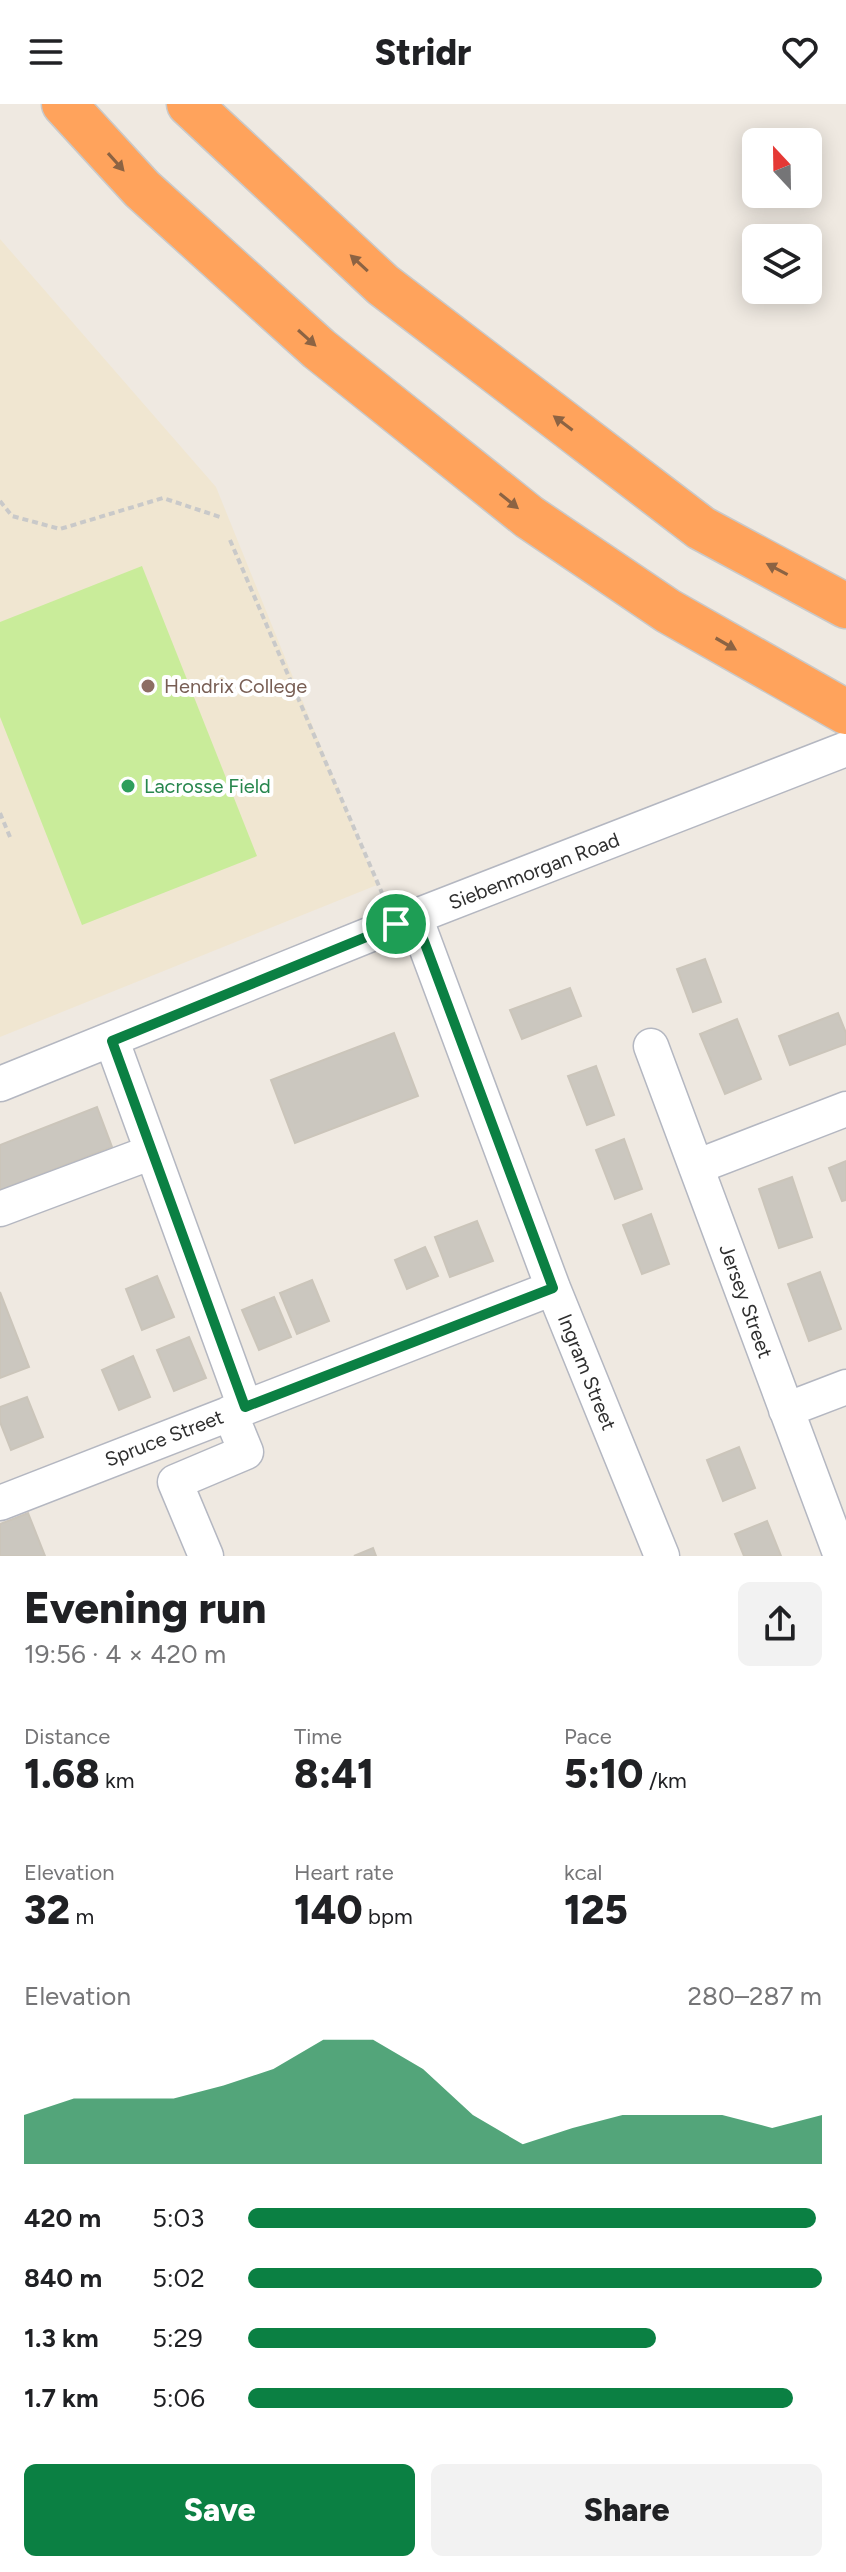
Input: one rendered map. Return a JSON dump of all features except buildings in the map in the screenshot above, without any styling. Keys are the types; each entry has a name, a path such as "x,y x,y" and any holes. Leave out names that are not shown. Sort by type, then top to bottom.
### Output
{"highway":[{"path":"64,104 142,189 319,349 529,517 668,611 846,712"},
{"path":"189,104 383,285 701,528 846,606"}],"street":[{"name":"Siebenmorgan Road","path":"0,1084 405,921 846,749"},
{"name":"Ingram Street","path":"405,921 662,1556"},
{"path":"112,1041 238,1410 246,1452 175,1482 206,1556"},
{"name":"Jersey Street","path":"651,1046 841,1556"},
{"path":"696,1167 846,1109"},
{"path":"0,1209 152,1152"},
{"name":"Spruce Street","path":"0,1503 553,1288"},
{"path":"786,1410 846,1387"}],"path":[{"path":"0,501 12,516 60,529 163,498 220,517"},
{"path":"230,540 405,921"},
{"path":"0,813 10,837"}],"shaded area":[{"name":"Hendrix College","path":"0,239 216,487 377,885 0,1037"}],"green space":[{"name":"Lacrosse Field","path":"142,566 257,856 82,925 0,717 0,622"}],"place":[{"name":"Hendrix College","path":"148,686"},
{"name":"Lacrosse Field","path":"128,786"}],"route":[{"path":"415,917 553,1288 245,1407 112,1041 396,924 415,917"}]}
